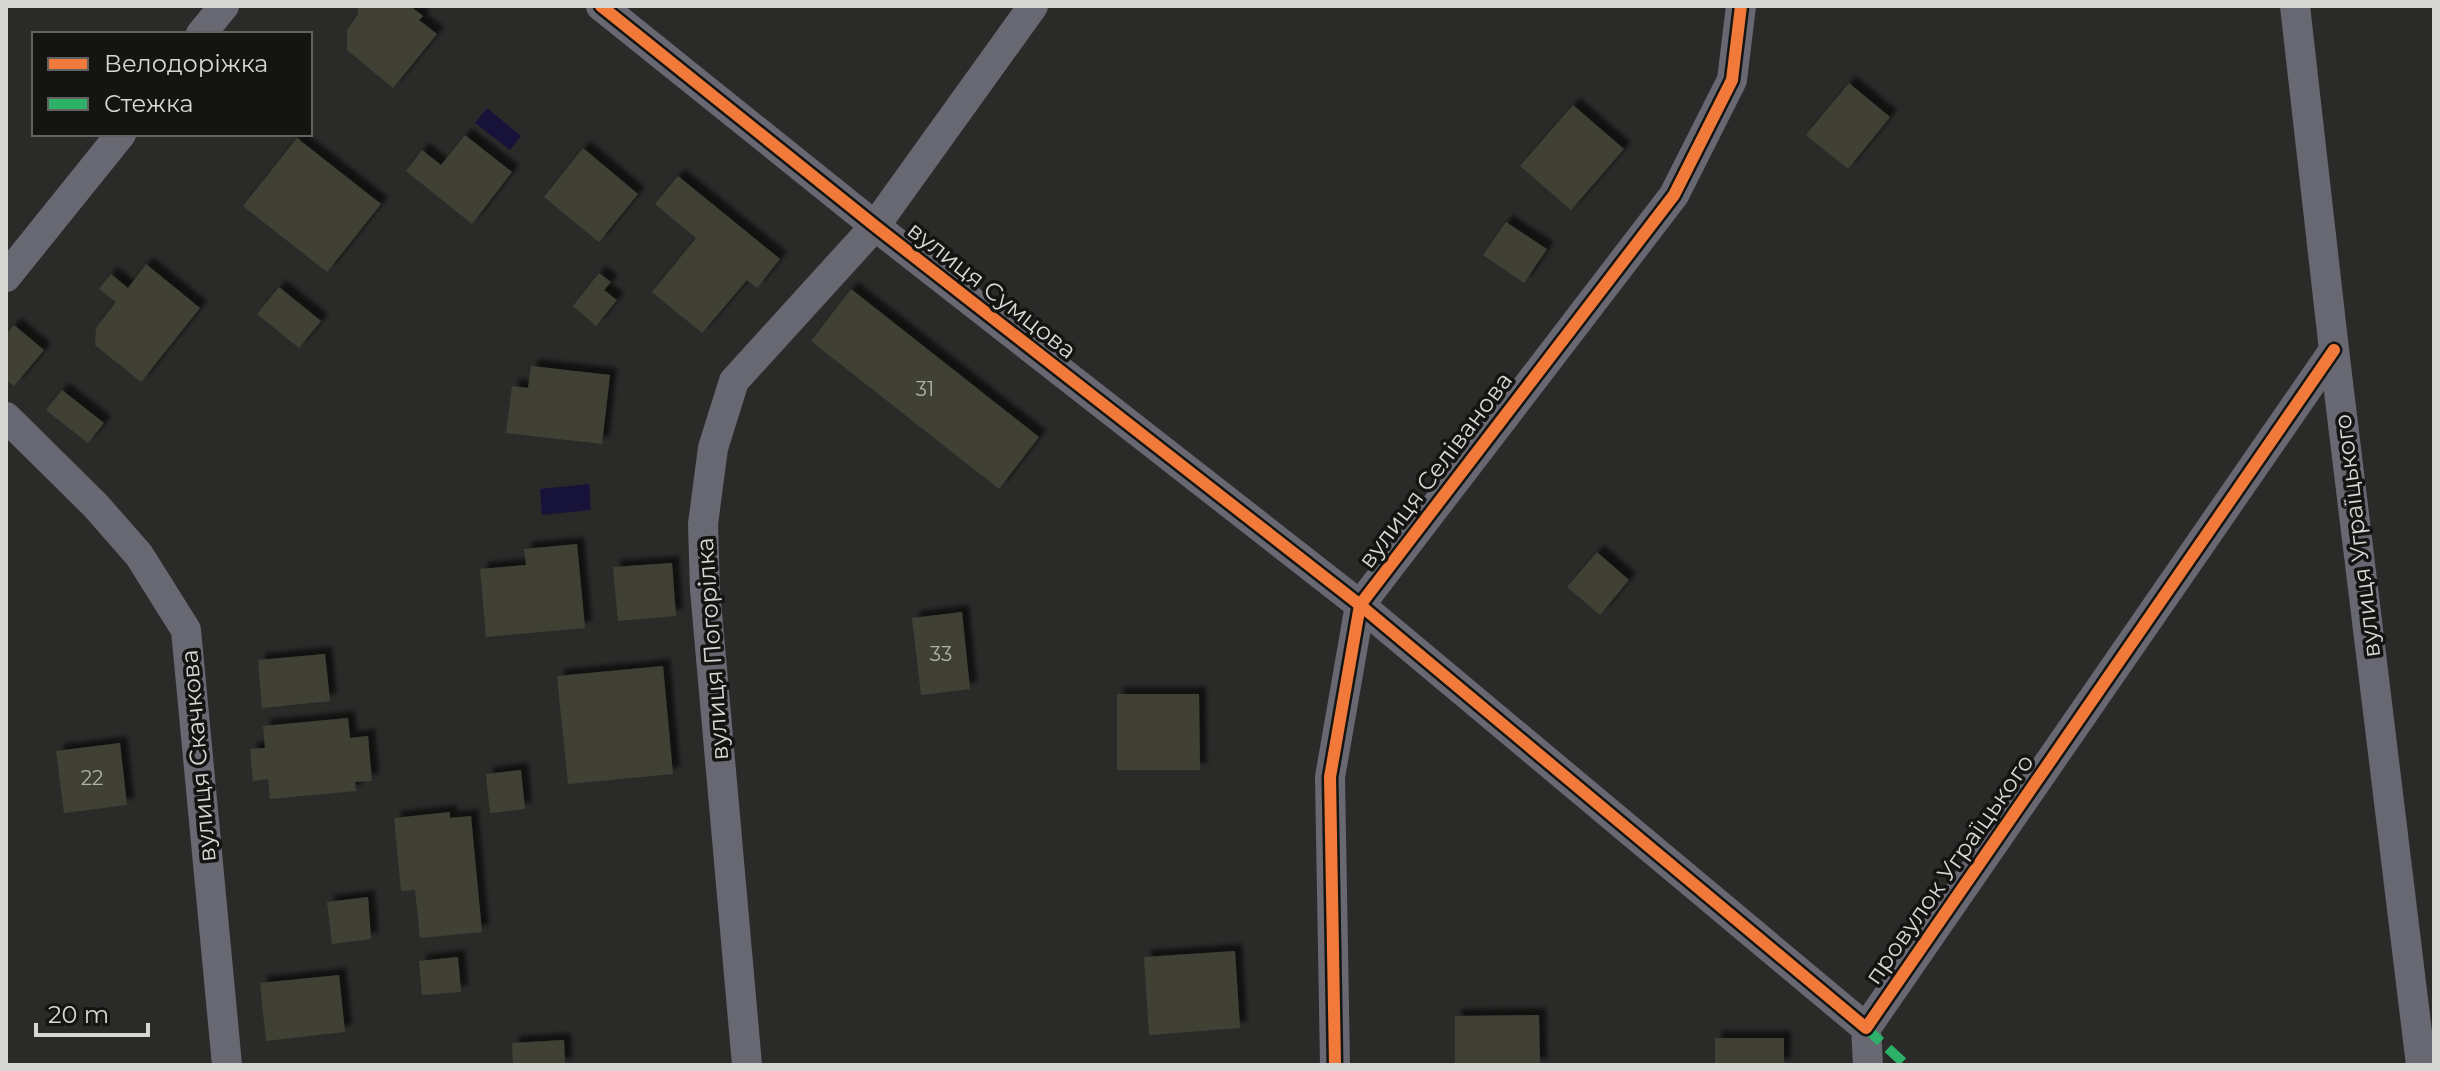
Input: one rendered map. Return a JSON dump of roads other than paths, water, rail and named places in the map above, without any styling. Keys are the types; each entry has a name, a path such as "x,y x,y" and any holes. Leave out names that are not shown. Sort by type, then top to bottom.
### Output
{"street":[{"path":"203,32 224,6"},
{"name":"вулиця Сумцова","path":"601,6 875,226 1360,605"},
{"name":"вулиця Погорілка","path":"747,1065 705,590 703,524 713,448 734,381 875,226 1033,6"},
{"name":"вулиця Селіванова","path":"1335,1065 1330,777 1360,605 1674,195 1732,80 1741,6"},
{"name":"вулиця Уграїцького","path":"2295,6 2421,1065"},
{"path":"6,277 119,136"},
{"name":"провулок Уграїцького","path":"1866,1028 2334,350"},
{"name":"вулиця Скачкова","path":"6,417 96,506 139,555 186,630 227,1065"},
{"path":"1360,605 1866,1028 1868,1065"}]}
